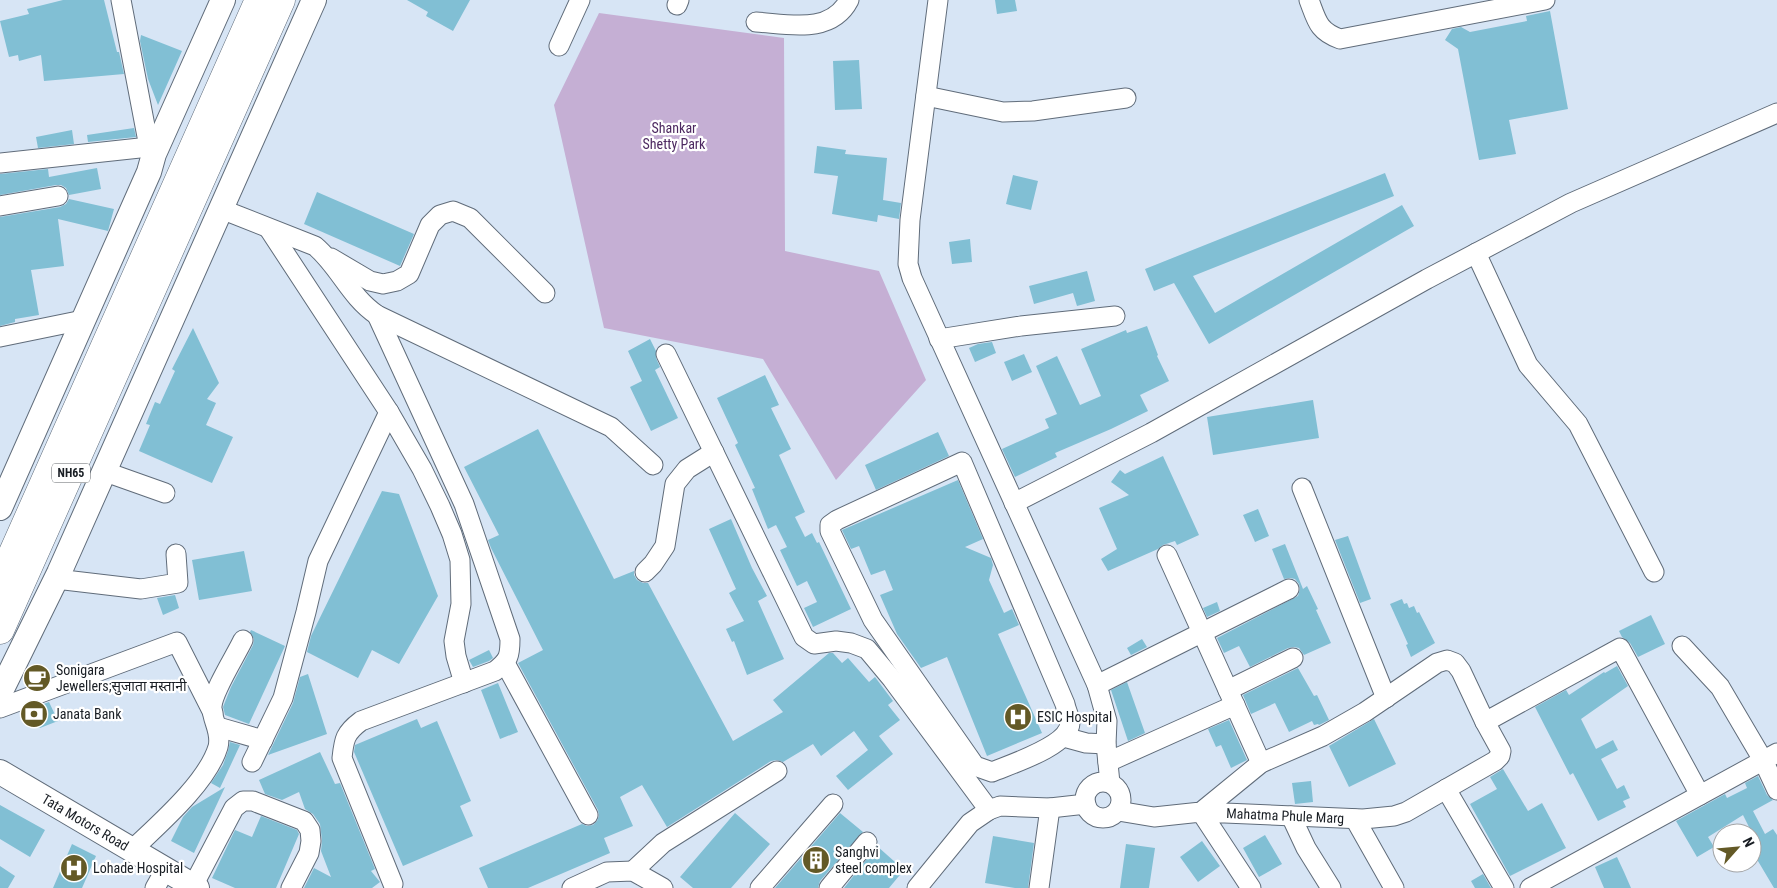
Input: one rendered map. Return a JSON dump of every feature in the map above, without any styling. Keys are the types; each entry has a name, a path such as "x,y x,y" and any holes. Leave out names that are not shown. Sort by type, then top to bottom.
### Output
{"highway":[{"name":"NH65","path":"0,582 259,0"},
{"name":"NH65","path":"0,630 281,0"}],"main road":[{"path":"0,508 149,172 151,151 223,0"},
{"path":"0,693 56,579 314,0"},
{"name":"Tata Motors Road","path":"0,772 132,850 161,882 195,887"}],"street":[{"path":"0,163 151,151 121,0"},
{"path":"559,46 580,0"},
{"path":"756,22 811,25 827,22 839,14 849,0"},
{"path":"938,0 910,220 908,264 912,278 939,339 1097,685 1107,721 1107,753 1110,783"},
{"path":"1309,0 1318,22 1326,34 1340,39 1545,0"},
{"path":"926,96 1003,112 1033,111 1126,98"},
{"path":"1014,502 1151,433 1476,253 1571,203 1777,113"},
{"path":"0,206 58,196"},
{"path":"220,209 304,241 370,281 383,284 397,281 409,274 430,225 440,215 453,211 470,218 545,293"},
{"path":"269,229 389,412 422,469 440,506 452,534 460,560 461,604 454,641 456,656 464,683"},
{"path":"1476,253 1528,365 1578,424 1654,572"},
{"path":"326,255 355,296 366,308 377,315 611,426 653,465"},
{"path":"377,315 464,504 510,639 510,653 506,663 496,671 361,721 351,728 344,739 342,758 393,884"},
{"path":"939,339 1021,326 1115,316"},
{"path":"0,337 83,320"},
{"path":"666,354 804,637 814,644 836,640 867,649 892,679 989,810"},
{"path":"252,762 283,698 318,561 389,412"},
{"path":"645,572 654,564 665,546 675,484 687,469 714,452"},
{"path":"962,462 1065,704 1070,723 1064,737 1058,743 992,772 975,766 873,620 830,531 830,525 962,462"},
{"path":"103,471 165,493"},
{"path":"1302,488 1386,698"},
{"path":"56,579 141,589 178,583 176,554"},
{"path":"1167,555 1261,763"},
{"path":"1097,685 1289,590"},
{"path":"132,850 184,800 212,760 218,746 216,720 212,704 244,640"},
{"path":"0,708 177,642 216,720 263,740"},
{"path":"1682,646 1720,687 1770,757 1777,790"},
{"path":"1252,888 1201,812 1261,763 1323,736 1386,698 1437,663 1447,660 1455,663 1461,671 1485,722 1620,648 1700,795"},
{"path":"1064,737 1086,743 1107,753 1231,698 1293,658"},
{"path":"506,663 588,815"},
{"name":"Mahatma Phule Marg","path":"1118,811 1154,817 1201,812 1355,819 1394,816 1406,812 1495,761 1500,756 1501,751 1485,722"},
{"path":"1530,888 1770,757"},
{"path":"633,871 663,844 777,771"},
{"path":"1098,782 1110,783 1115,786 1121,797 1118,811 1111,817 1100,818 1089,812 1086,804 1086,795 1093,785 1098,782"},
{"path":"1446,789 1504,888"},
{"path":"195,887 234,808 243,801 253,801 304,822 310,830 309,853 291,888"},
{"path":"760,888 833,804"},
{"path":"916,888 970,823 989,810 1000,806 1050,808 1086,804"},
{"path":"1039,888 1050,808"},
{"path":"1291,816 1306,848 1331,888"},
{"path":"1355,819 1394,888"},
{"path":"828,888 867,842"},
{"path":"572,888 607,872 633,871 663,888"}],"green space":[{"name":"Shankar Shetty Park","path":"599,13 784,38 785,251 879,271 926,380 836,480 763,359 604,328 554,105"}],"building":[{"path":"63,0 104,0 124,74 44,81 41,55 19,61 18,55 9,57 0,21 29,14 27,9"},
{"path":"407,0 470,0 453,31 426,16 428,12"},
{"path":"995,0 1015,0 1017,11 997,14"},
{"path":"1550,11 1568,109 1509,120 1516,154 1479,160 1458,49 1445,40 1452,29 1461,27 1470,32 1527,21 1526,16"},
{"path":"141,35 182,51 158,105 148,79 140,41"},
{"path":"859,60 862,109 835,110 833,61"},
{"path":"134,128 136,137 88,142 87,135"},
{"path":"72,130 74,144 38,148 36,137"},
{"path":"817,146 846,150 845,154 887,158 883,200 901,203 899,219 878,215 877,222 832,214 838,176 814,173"},
{"path":"97,168 101,189 69,195 66,188 56,185 0,195 0,174 48,169 49,177"},
{"path":"1385,173 1394,196 1193,276 1215,313 1402,205 1414,226 1209,344 1174,283 1154,291 1145,269"},
{"path":"1013,175 1038,181 1031,210 1006,204"},
{"path":"317,192 414,234 400,266 304,224"},
{"path":"69,199 114,209 108,231 58,219 64,266 31,270 39,315 15,319 15,322 0,326 0,217 60,207 66,204"},
{"path":"970,239 972,262 952,264 949,242"},
{"path":"1087,271 1095,301 1077,306 1073,293 1034,304 1029,286"},
{"path":"1147,326 1157,356 1169,381 1140,395 1148,411 1055,453 1057,457 1015,477 1002,449 1049,428 1045,419 1057,414 1036,366 1057,356 1080,405 1101,396 1081,349 1126,330 1127,333"},
{"path":"193,328 219,383 207,399 216,403 206,425 233,437 212,483 139,451 150,425 146,424 155,402 160,404 175,371 172,369"},
{"path":"650,339 656,351 656,358 660,367 655,370 678,418 651,431 630,387 642,381 628,351"},
{"path":"992,342 996,353 975,362 969,348 978,344"},
{"path":"1024,354 1032,372 1012,381 1004,362"},
{"path":"765,375 779,405 771,408 791,449 779,455 805,512 795,517 805,537 812,533 817,543 819,542 851,609 813,627 804,608 817,602 807,581 797,586 780,550 787,547 776,525 768,529 752,489 755,488 735,445 738,443 717,398"},
{"path":"1313,400 1319,438 1213,455 1207,417"},
{"path":"538,429 614,579 634,571 637,580 648,583 733,741 783,712 773,700 829,653 833,653 842,663 848,658 869,682 875,677 893,701 888,705 900,720 879,736 893,754 848,790 836,776 868,750 854,731 821,756 813,744 783,762 771,761 667,827 642,785 620,797 633,826 604,838 610,853 528,888 488,888 479,868 582,824 587,826 593,825 599,816 598,810 518,663 543,650 491,548 488,540 499,535 464,467"},
{"path":"938,432 949,456 876,490 865,465"},
{"path":"1163,456 1199,535 1177,545 1175,541 1163,545 1108,571 1101,559 1117,549 1099,508 1129,495 1111,482 1120,470 1125,474"},
{"path":"958,480 983,539 965,547 991,558 993,565 989,580 1004,613 1012,609 1019,625 998,634 1042,733 987,756 947,657 921,668 897,634 880,595 893,590 885,570 871,575 859,546 851,549 842,530"},
{"path":"382,491 399,494 438,596 399,664 372,650 358,678 307,652 311,636"},
{"path":"1258,509 1269,536 1255,542 1243,515"},
{"path":"731,519 752,568 767,596 758,601 784,659 747,675 734,641 732,642 726,629 744,621 729,593 736,589 709,529"},
{"path":"1348,536 1371,599 1360,603 1335,540"},
{"path":"1285,544 1303,589 1307,586 1331,643 1304,655 1299,648 1288,648 1250,667 1239,646 1224,653 1217,638 1298,596 1299,584 1295,579 1284,579 1272,549"},
{"path":"244,551 252,591 199,600 192,560"},
{"path":"175,595 179,608 163,615 157,598"},
{"path":"1402,599 1409,608 1414,606 1417,613 1419,612 1435,643 1411,657 1406,645 1408,644 1390,604"},
{"path":"1217,602 1220,611 1207,617 1203,608"},
{"path":"1651,615 1665,644 1638,657 1630,643 1622,637 1619,631"},
{"path":"251,630 285,646 249,724 225,715 223,707 231,687 253,645 254,639 250,632"},
{"path":"1142,639 1147,647 1131,655 1127,648"},
{"path":"489,650 493,658 473,667 469,660"},
{"path":"1617,666 1628,686 1581,719 1596,749 1613,740 1618,750 1601,759 1617,789 1624,785 1630,798 1623,801 1626,807 1598,821 1573,773 1570,775 1535,707 1566,690 1569,695 1604,672"},
{"path":"1298,668 1314,696 1317,695 1329,720 1319,725 1314,725 1312,721 1289,732 1275,703 1251,714 1243,695"},
{"path":"308,674 327,734 268,755 293,703 300,677"},
{"path":"1127,682 1145,733 1128,741 1111,690"},
{"path":"498,683 518,732 500,739 481,690"},
{"path":"49,702 58,721 40,728 29,728 24,719 29,709"},
{"path":"417,719 421,728 437,721 471,801 460,806 473,836 403,866 354,752 355,745"},
{"path":"1374,719 1396,764 1349,787 1329,746"},
{"path":"1229,720 1247,760 1231,768 1221,745 1216,747 1208,729"},
{"path":"230,742 240,745 220,788 211,783 223,765"},
{"path":"320,752 335,784 340,783 375,869 371,871 380,882 372,888 304,888 314,868 331,877 321,851 320,824 313,814 305,809 299,792 282,800 265,794 259,780"},
{"path":"1503,769 1528,811 1542,803 1566,848 1510,876 1470,804 1497,789 1490,777"},
{"path":"1758,776 1767,795 1773,800 1753,811 1759,823 1747,823 1743,815 1730,823 1712,823 1712,834 1708,837 1712,844 1712,848 1697,857 1676,821 1725,794 1727,798 1747,788 1745,783"},
{"path":"1311,781 1313,802 1295,804 1292,783"},
{"path":"225,787 194,853 171,841 183,817 192,807"},
{"path":"0,805 45,830 30,857 0,839"},
{"path":"735,813 770,844 731,888 693,888 680,877"},
{"name":"Sanghvi steel complex","path":"840,813 863,832 820,881 818,888 775,888"},
{"path":"261,816 297,830 299,834 276,888 235,888 212,878 235,830 252,837"},
{"path":"1762,828 1765,834 1773,829 1777,835 1777,888 1774,888 1762,868"},
{"path":"1265,835 1282,864 1259,877 1243,848"},
{"path":"993,836 1034,843 1028,888 1015,888 985,883"},
{"path":"1202,841 1220,866 1198,882 1180,857"},
{"path":"72,844 96,856 82,888 53,888"},
{"path":"1126,844 1155,848 1149,888 1120,888"},
{"path":"877,846 904,870 889,888 844,888"},
{"path":"1617,857 1631,888 1604,888 1595,867"},
{"path":"0,866 15,876 8,888 0,888"},
{"path":"1483,874 1491,888 1475,888 1471,881"}],"place":[{"name":"Sonigara Jewellers;सुजाता मस्तानी","path":"37,678"},
{"name":"Janata Bank","path":"34,714"},
{"name":"ESIC Hospital","path":"1018,717"},
{"name":"Sanghvi steel complex","path":"816,860"},
{"name":"Lohade Hospital","path":"74,868"}]}
